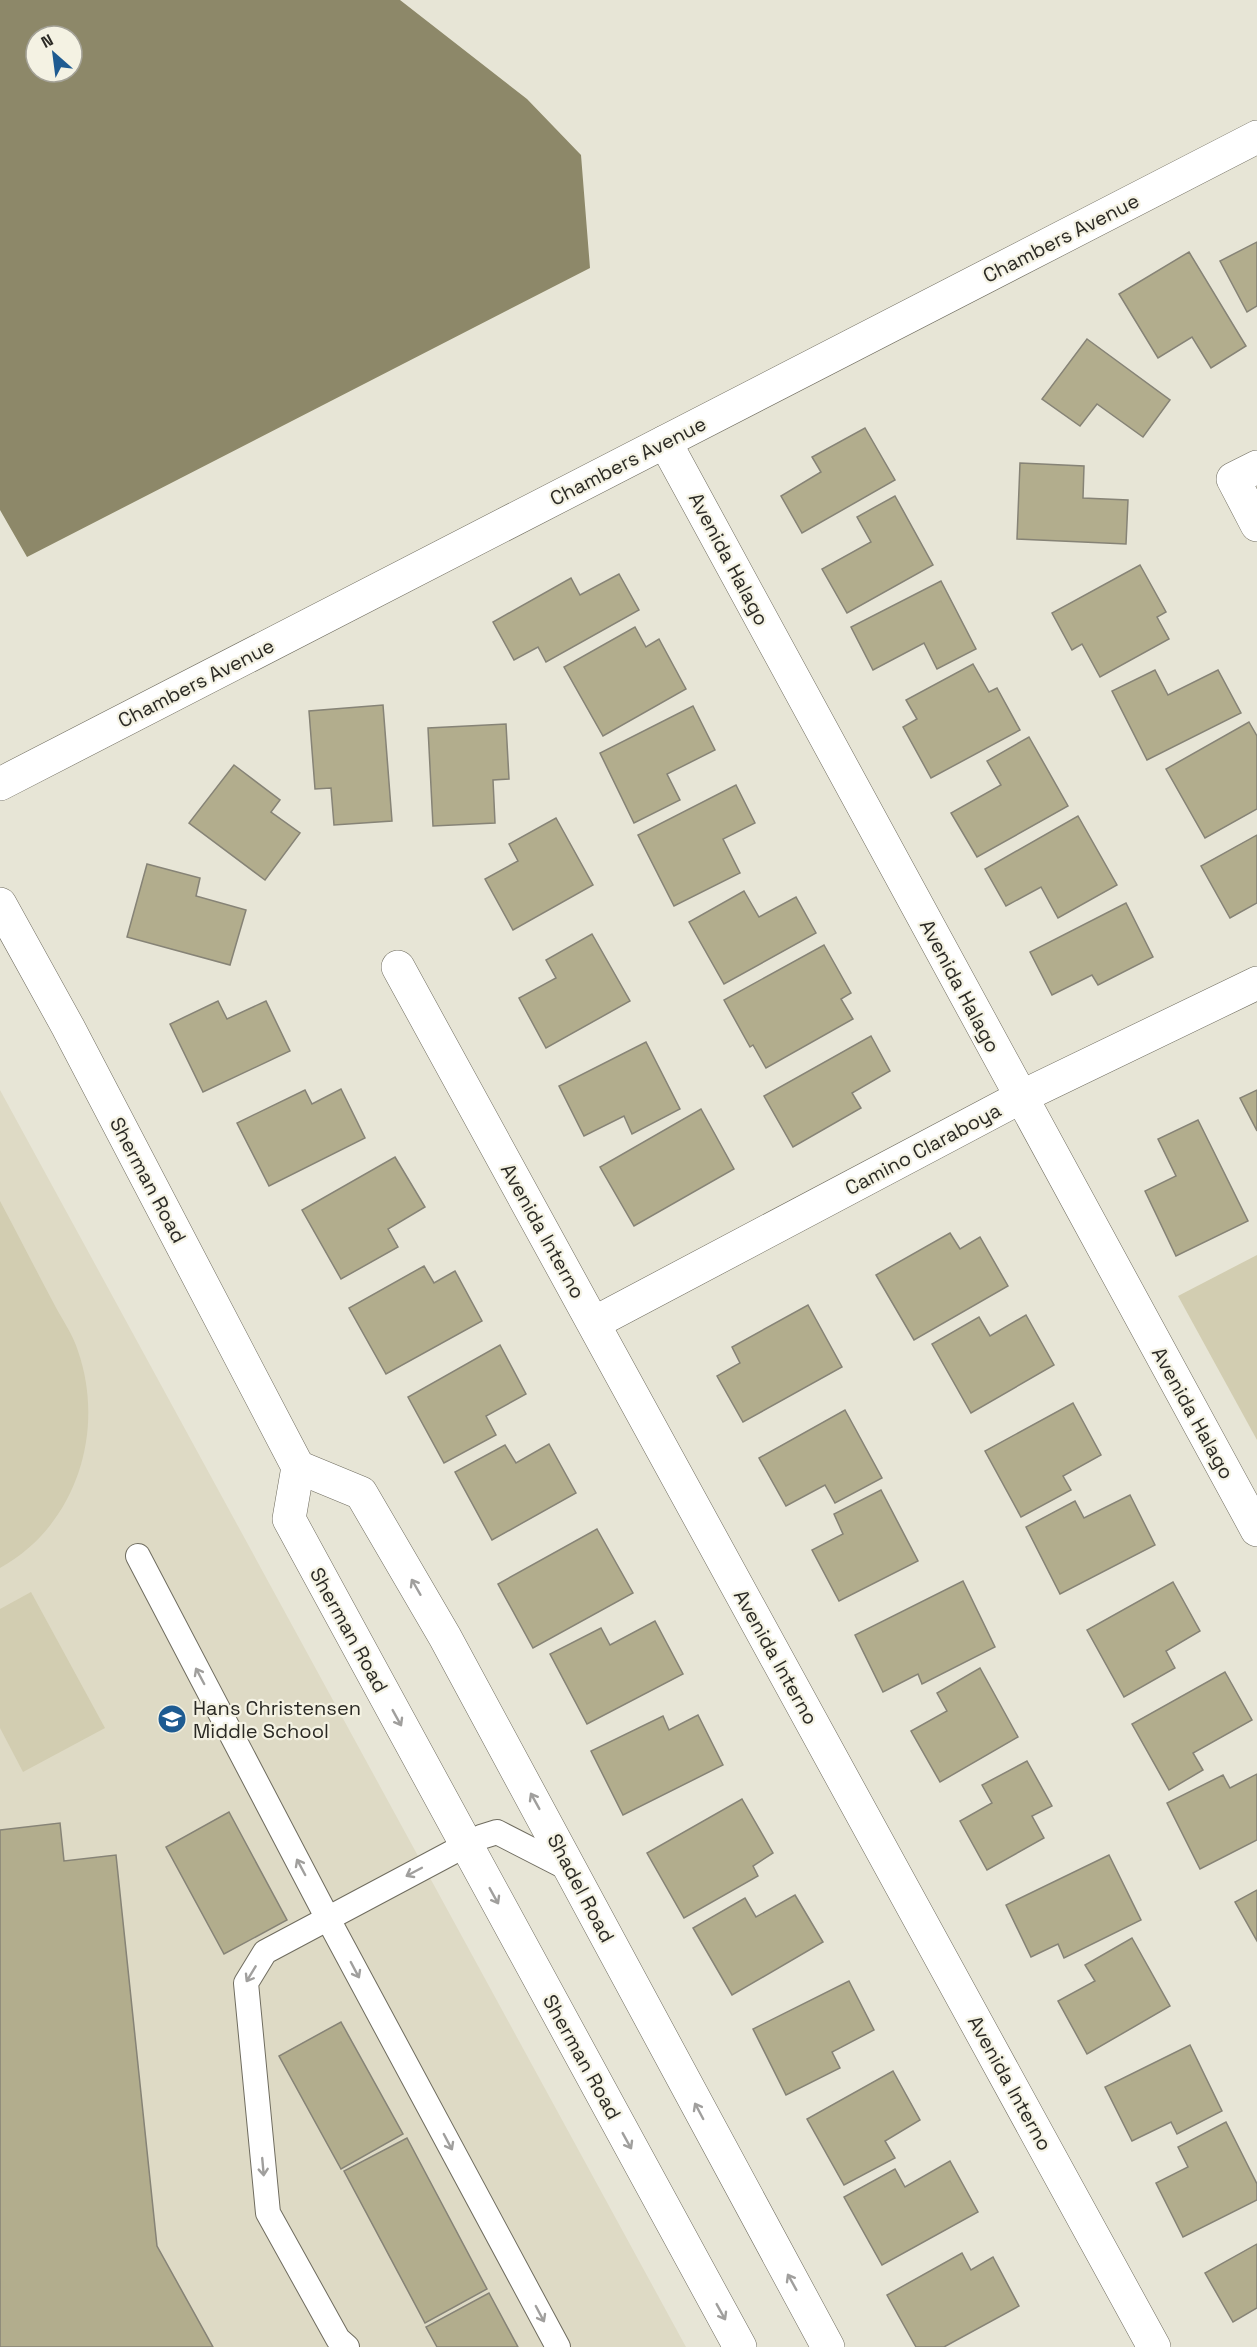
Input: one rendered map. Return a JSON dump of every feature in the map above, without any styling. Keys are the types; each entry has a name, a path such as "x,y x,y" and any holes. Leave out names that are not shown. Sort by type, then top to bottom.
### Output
{"street":[{"name":"Chambers Avenue","path":"0,784 1257,137"},
{"name":"Avenida Halago","path":"665,442 1257,1530"},
{"path":"1257,467 1233,479 1257,525"},
{"name":"Sherman Road","path":"0,904 68,1027 298,1467 289,1519 740,2347"},
{"name":"Avenida Interno","path":"398,967 1154,2347"},
{"name":"Camino Claraboya","path":"594,1323 1021,1097 1257,983"},
{"name":"Shadel Road","path":"298,1467 361,1493 445,1638 573,1871 828,2347"}],"lane":[{"path":"138,1556 328,1919 558,2347"},
{"path":"347,2347 338,2339 268,2213 246,1983 265,1952 466,1845 497,1832 573,1871"}],"shaded area":[{"path":"0,0 400,0 527,99 581,155 590,268 27,557 0,510"},
{"name":"Hans Christensen Middle School","path":"0,1090 686,2347 0,2347"},
{"path":"0,1201 76,1345 86,1382 88,1413 86,1444 78,1474 65,1502 48,1528 26,1550 0,1568"},
{"path":"1257,1255 1257,1440 1178,1296"},
{"path":"31,1592 105,1728 23,1772 0,1728 0,1609"}],"building":[{"path":"1257,242 1257,306 1247,312 1220,261"},
{"path":"1189,252 1246,346 1211,368 1192,337 1158,358 1119,294"},
{"path":"1087,339 1170,400 1143,437 1097,404 1080,426 1042,399"},
{"path":"865,428 895,480 802,533 781,496 821,472 812,457"},
{"path":"1020,463 1084,466 1083,498 1128,500 1126,544 1017,539"},
{"path":"895,496 933,565 847,613 822,569 871,542 857,517"},
{"path":"1140,565 1166,612 1157,617 1169,639 1100,677 1082,644 1072,650 1052,613"},
{"path":"619,574 639,610 546,662 538,647 514,660 493,622 571,578 580,595"},
{"path":"941,581 976,649 937,669 924,643 873,670 851,627"},
{"path":"635,627 646,647 659,639 686,689 603,736 564,667"},
{"path":"973,664 989,692 997,688 1020,730 931,778 903,727 917,719 906,700"},
{"path":"1155,670 1168,695 1218,670 1241,713 1147,760 1112,691"},
{"path":"383,705 392,821 334,825 331,788 315,789 309,711"},
{"path":"693,706 715,750 667,774 680,800 634,823 600,753"},
{"path":"1249,722 1257,736 1257,809 1205,838 1166,769"},
{"path":"506,724 509,779 493,780 495,823 433,826 428,728"},
{"path":"1029,737 1068,806 977,857 951,813 1001,785 987,761"},
{"path":"234,765 280,800 271,812 300,833 265,880 189,823"},
{"path":"736,785 755,823 723,839 740,873 674,906 638,835"},
{"path":"1078,816 1117,885 1058,918 1041,887 1006,906 985,869"},
{"path":"556,818 593,885 513,930 485,879 518,861 509,844"},
{"path":"1257,835 1257,903 1230,918 1201,866"},
{"path":"147,864 200,878 196,896 246,910 230,965 127,937"},
{"path":"744,891 759,917 796,897 816,933 724,984 689,922"},
{"path":"1126,903 1153,957 1098,985 1092,975 1052,995 1030,952"},
{"path":"592,934 630,1001 546,1048 519,998 556,978 546,960"},
{"path":"824,945 851,993 841,999 853,1019 766,1068 753,1045 750,1047 724,1000"},
{"path":"218,1001 227,1019 266,1001 290,1051 203,1092 170,1024"},
{"path":"871,1036 890,1071 852,1093 861,1108 793,1147 764,1096"},
{"path":"646,1042 680,1109 632,1134 624,1116 584,1136 559,1086"},
{"path":"341,1089 365,1138 269,1186 237,1123 305,1090 312,1104"},
{"path":"1257,1090 1257,1131 1240,1098"},
{"path":"701,1109 734,1169 634,1226 600,1167"},
{"path":"1198,1120 1248,1221 1176,1256 1145,1191 1176,1176 1158,1139"},
{"path":"395,1157 425,1207 388,1229 398,1247 341,1279 302,1210"},
{"path":"950,1233 960,1249 980,1237 1008,1286 914,1340 876,1275"},
{"path":"424,1266 434,1283 455,1271 482,1321 386,1374 349,1308"},
{"path":"808,1305 842,1367 743,1422 717,1376 740,1363 732,1347"},
{"path":"1026,1315 1054,1365 971,1413 932,1344 979,1317 990,1336"},
{"path":"500,1345 526,1394 486,1416 496,1435 444,1463 408,1397"},
{"path":"1073,1403 1101,1455 1063,1476 1071,1490 1021,1517 985,1451"},
{"path":"845,1410 882,1478 835,1503 825,1485 786,1506 759,1458"},
{"path":"549,1444 576,1493 492,1540 455,1472 505,1445 516,1463"},
{"path":"881,1490 918,1561 839,1601 812,1550 843,1534 834,1514"},
{"path":"1130,1495 1155,1545 1060,1594 1026,1527 1075,1501 1084,1518"},
{"path":"597,1529 633,1593 533,1648 498,1584"},
{"path":"963,1581 995,1647 922,1684 918,1674 883,1692 855,1635"},
{"path":"1173,1582 1200,1631 1166,1651 1175,1668 1124,1697 1087,1630"},
{"path":"655,1621 683,1674 587,1724 550,1654 601,1628 610,1645"},
{"path":"980,1668 1018,1737 940,1782 911,1731 947,1711 937,1693"},
{"path":"1225,1672 1252,1720 1193,1753 1203,1770 1169,1790 1132,1724"},
{"path":"698,1715 723,1765 623,1815 591,1751 663,1716 669,1730"},
{"path":"1027,1761 1052,1806 1032,1816 1044,1838 987,1870 960,1821 992,1803 982,1785"},
{"path":"1257,1774 1257,1840 1200,1869 1167,1803 1223,1775 1230,1788"},
{"path":"742,1799 773,1853 753,1866 758,1876 684,1918 647,1853"},
{"path":"229,1812 287,1920 224,1954 166,1847"},
{"path":"60,1823 64,1861 116,1855 157,2246 213,2347 0,2347 0,1830"},
{"path":"1109,1855 1141,1920 1064,1958 1058,1944 1031,1957 1006,1905"},
{"path":"1257,1890 1257,1941 1235,1902"},
{"path":"795,1895 823,1942 732,1995 693,1928 745,1898 756,1917"},
{"path":"1132,1938 1170,2006 1087,2054 1058,2001 1095,1981 1085,1965"},
{"path":"849,1981 874,2030 832,2052 840,2068 786,2095 753,2029"},
{"path":"341,2022 403,2134 341,2169 279,2056"},
{"path":"1190,2045 1222,2111 1177,2134 1171,2122 1132,2141 1105,2087"},
{"path":"893,2071 920,2120 885,2141 895,2158 844,2185 807,2119"},
{"path":"1226,2122 1257,2184 1257,2200 1183,2237 1156,2183 1188,2167 1178,2147"},
{"path":"407,2138 487,2289 425,2323 344,2171"},
{"path":"950,2161 978,2212 882,2265 844,2197 895,2169 905,2187"},
{"path":"1257,2244 1257,2308 1233,2322 1205,2273"},
{"path":"962,2253 971,2270 993,2257 1019,2306 944,2347 916,2347 887,2295"},
{"path":"489,2293 518,2347 437,2347 426,2327"}],"place":[{"name":"Hans Christensen Middle School","path":"172,1719"}]}
